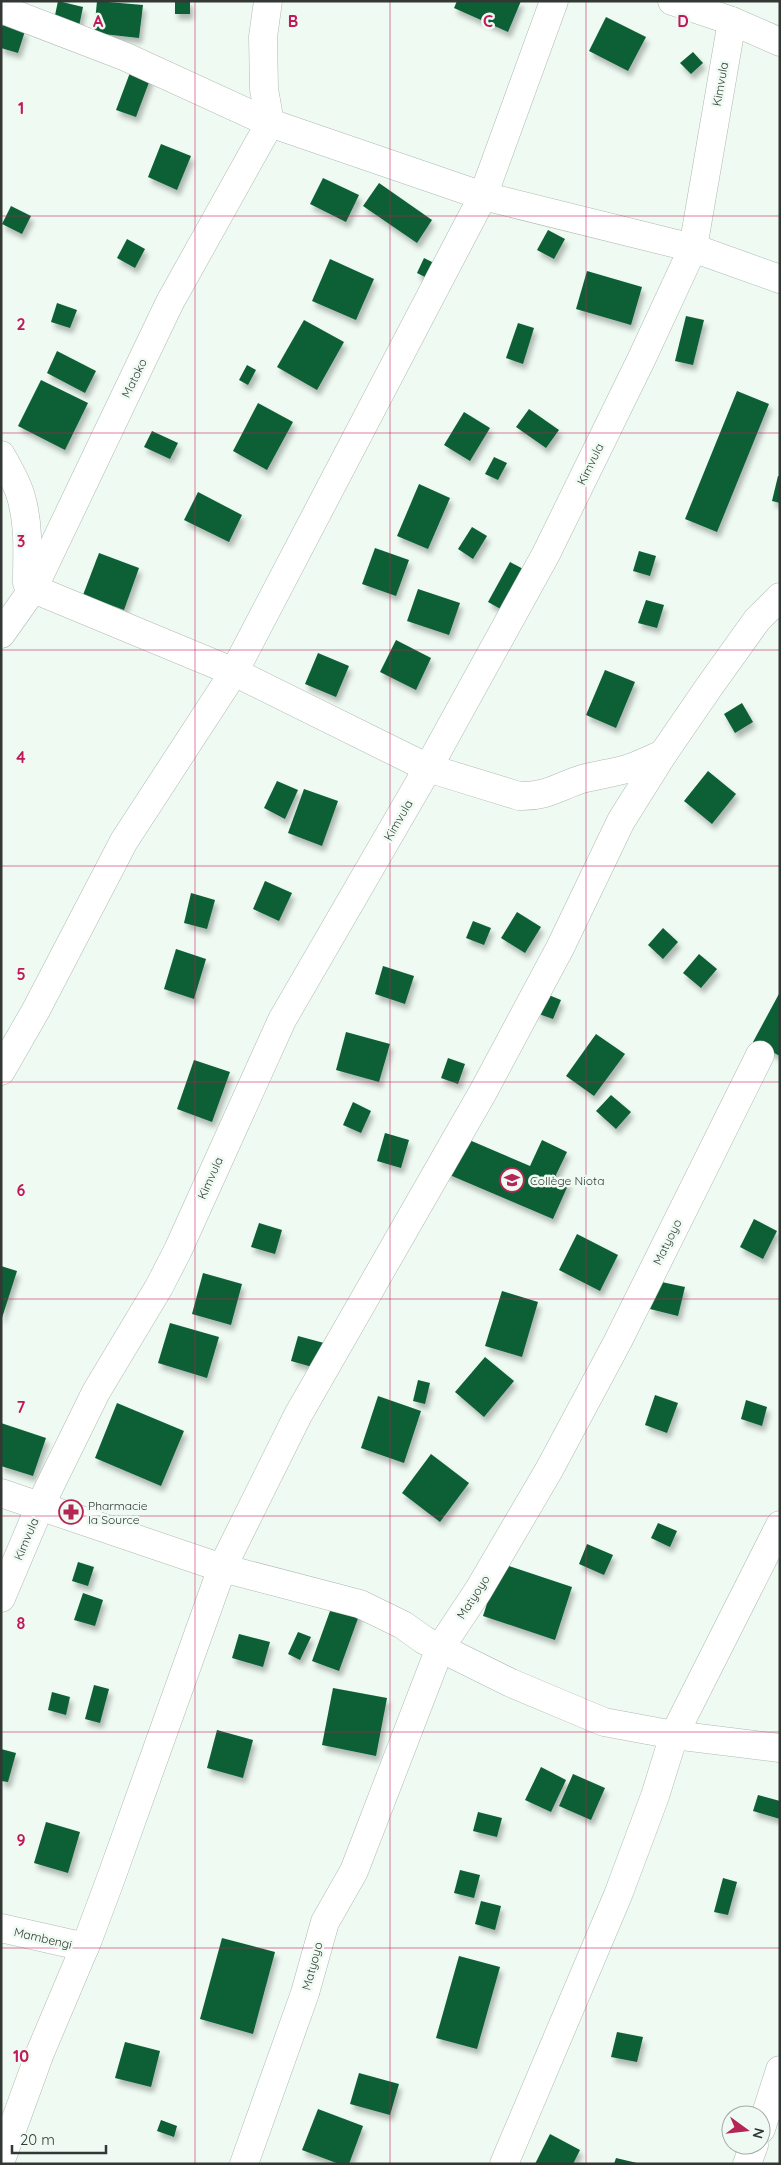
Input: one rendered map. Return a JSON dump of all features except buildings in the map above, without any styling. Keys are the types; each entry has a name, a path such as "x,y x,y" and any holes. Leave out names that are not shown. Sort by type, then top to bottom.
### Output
{"street":[{"path":"268,1 263,37 264,89 270,123"},
{"path":"1,1071 40,1002 124,841 234,672 483,196 554,1"},
{"path":"672,1 732,21 780,42"},
{"path":"1,9 126,57 270,123 483,196 693,248 780,279"},
{"name":"Kimvula","path":"1,1598 40,1506 96,1392 167,1272 282,1020 428,768 546,554 642,360 693,248 732,21"},
{"name":"Matoko","path":"1,634 33,589 170,302 270,123"},
{"path":"1,455 13,478 23,504 27,539 26,583 33,589 234,672 428,768 519,796 532,796 546,794 595,775 627,769 663,754"},
{"path":"1,2160 40,2053 85,1947 222,1568 298,1415 483,1092 560,948 621,821 663,754 757,620 780,597"},
{"name":"Matyoyo","path":"244,2164 305,1993 325,1922 354,1871 440,1648 478,1591 549,1470 618,1341 760,1055"},
{"path":"1,1493 222,1568 360,1604 403,1625 424,1640 512,1683 604,1722 674,1736 780,1748"},
{"path":"504,2164 628,1869 655,1796 674,1736 780,1526"},
{"name":"Mambengi","path":"1,1928 85,1947"},
{"path":"769,2105 780,2070"}],"place":[{"name":"Collège Niota","path":"512,1180"},
{"name":"Pharmacie la Source","path":"71,1512"}]}
